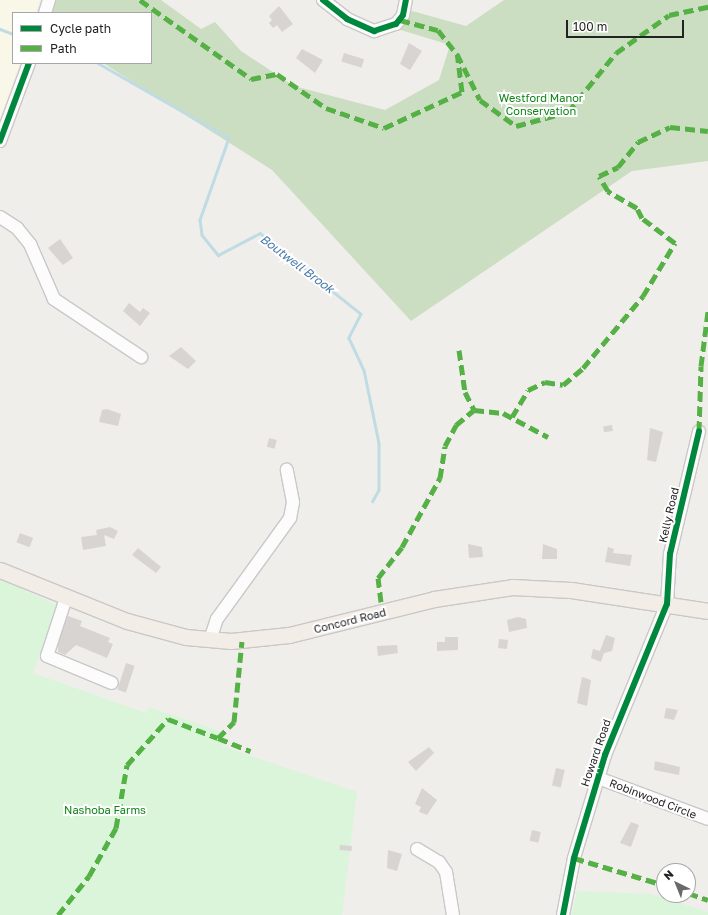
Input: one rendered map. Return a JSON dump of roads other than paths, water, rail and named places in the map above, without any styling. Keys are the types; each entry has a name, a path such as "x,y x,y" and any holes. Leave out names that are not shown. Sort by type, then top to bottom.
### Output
{"main road":[{"name":"Concord Road","path":"0,570 66,598 127,621 210,640 242,641 289,635 434,599 512,587 571,590 708,611"}],"street":[{"path":"45,12 50,0"},
{"path":"323,0 347,19 374,31 396,24 403,15 406,0"},
{"path":"0,141 30,64"},
{"path":"0,217 17,228 30,244 54,299 141,357"},
{"name":"Kelly Road","path":"667,604 670,554 699,431"},
{"path":"210,640 217,619 290,518 293,502 287,470"},
{"path":"66,598 47,656 112,683"},
{"name":"Howard Road","path":"563,915 574,858 616,724 667,604"},
{"name":"Robinwood Circle","path":"598,778 708,819"},
{"path":"418,849 439,862 446,872 453,915"}],"waterway":[{"name":"Boutwell Brook","path":"0,29 12,34"},
{"name":"Boutwell Brook","path":"100,64 229,138 200,220 202,235 218,255 260,233 361,314 349,338 364,370 379,443 379,490 373,501"}],"park label":[{"name":"Westford Manor Conservation","path":"541,105"},
{"name":"Nashoba Farms","path":"105,810"}]}
